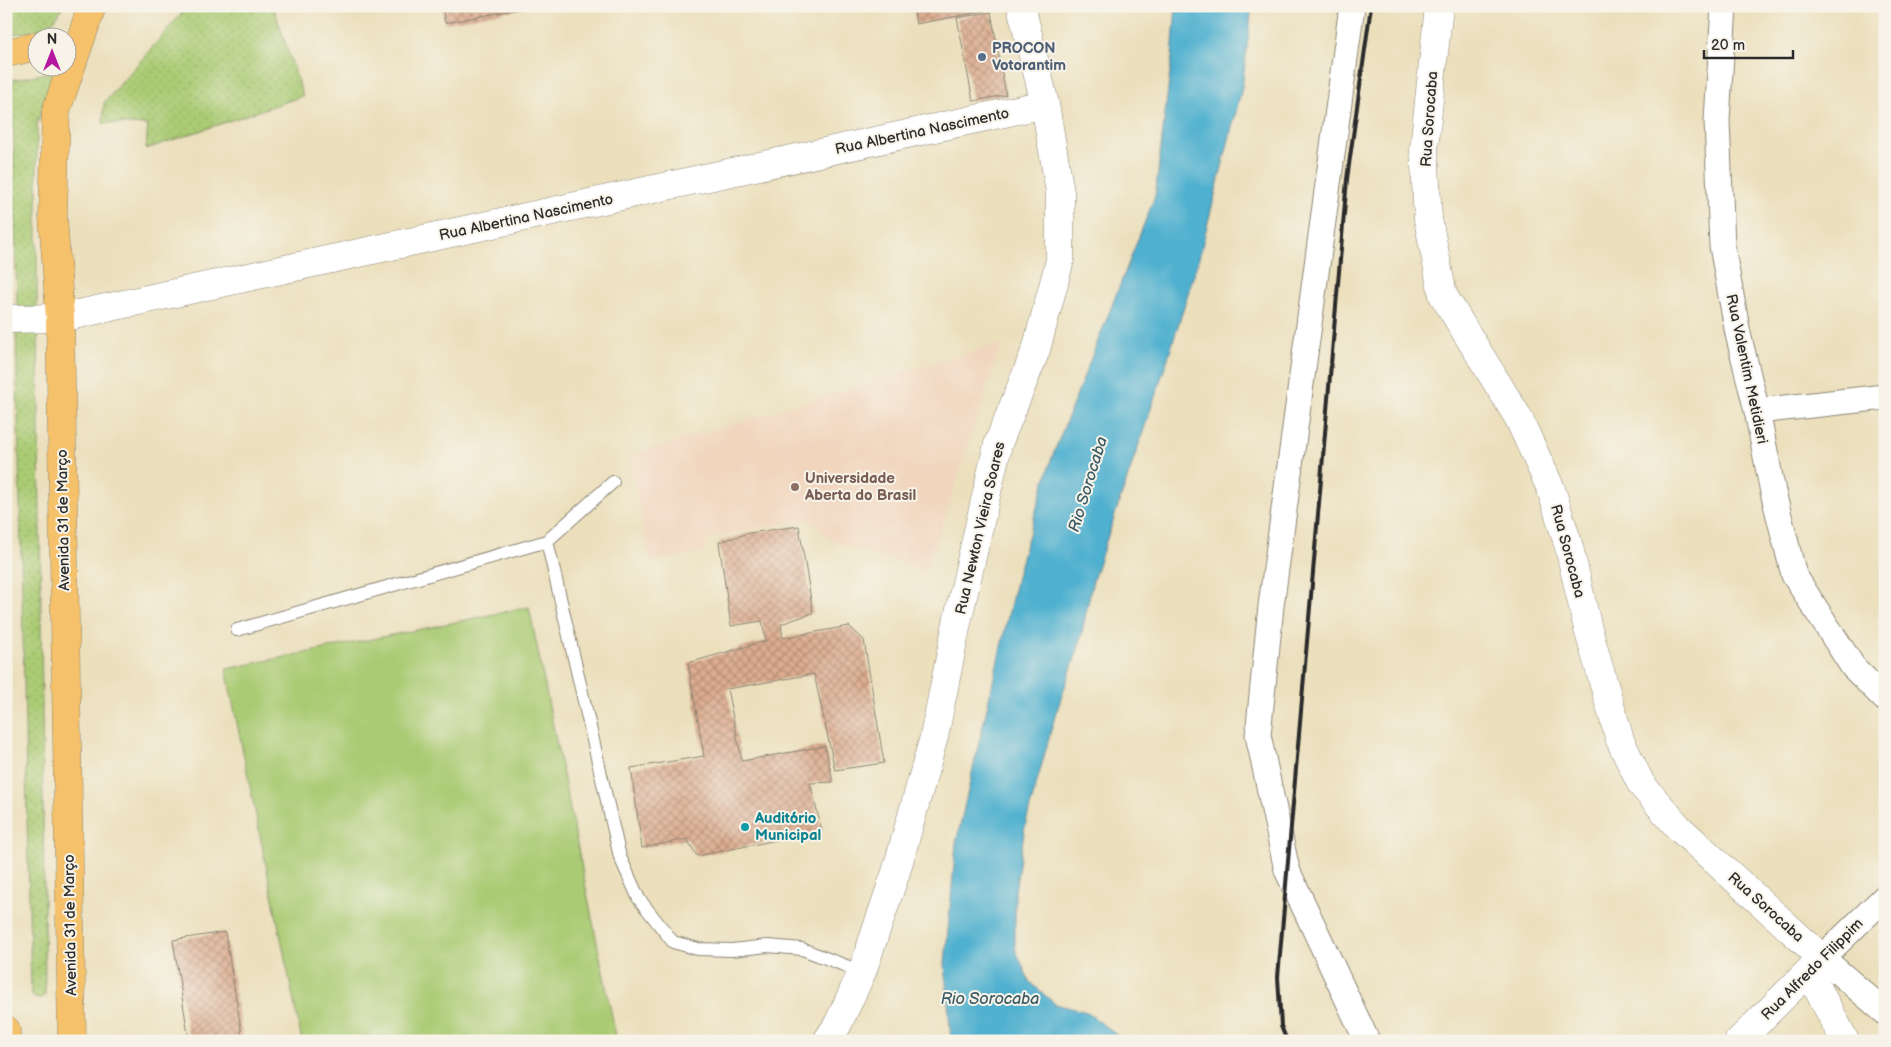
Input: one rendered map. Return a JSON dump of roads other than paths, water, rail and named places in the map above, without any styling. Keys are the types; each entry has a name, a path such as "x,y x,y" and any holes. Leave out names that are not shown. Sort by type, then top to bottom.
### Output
{"highway":[{"path":"72,28 91,6"},
{"name":"Avenida 31 de Março","path":"72,1041 60,318 53,216 56,111 91,6"},
{"path":"6,53 28,48"},
{"path":"6,1030 6,1041"}],"street":[{"name":"Rua Newton Vieira Soares","path":"827,1041 838,1024 862,972 896,872 934,738 958,618 998,444 1036,350 1060,260 1060,192 1045,104 1021,6"},
{"path":"1352,6 1272,596 1258,735 1288,870 1367,1041"},
{"name":"Rua Sorocaba","path":"1439,6 1424,148 1428,219 1443,295 1518,417 1551,489 1569,547 1588,629 1620,740 1641,784 1678,828 1815,965 1885,1012"},
{"name":"Rua Valentim Metidieri","path":"1724,6 1717,120 1722,246 1738,334 1757,411 1773,492 1794,576 1853,667 1885,699"},
{"name":"Rua Albertina Nascimento","path":"6,319 60,318 1045,104"},
{"path":"1757,411 1885,397"},
{"name":"Rua Alfredo Filippim","path":"1739,1041 1885,897"},
{"name":"Rua Sorocaba","path":"1815,965 1845,1041"}],"lane":[{"path":"237,630 547,541 613,482"},
{"path":"547,541 620,857 639,899 673,942 698,949 732,950 768,946 802,949 862,972"}],"water":[{"name":"Rio Sorocaba","path":"1176,6 1252,6 1242,88 1199,258 1168,358 1093,580 1079,646 1055,716 1025,826 1015,891 1015,948 1029,981 1055,1004 1087,1012 1124,1041 951,1041 945,963 956,843 1019,568 1051,460 1155,196 1172,56"}],"railway":[{"path":"1287,1041 1281,1026 1278,977 1347,179 1371,6"}],"place":[{"name":"PROCON Votorantim","path":"982,57"},
{"name":"Universidade Aberta do Brasil","path":"795,487"},
{"name":"Auditório Municipal","path":"745,827"}]}
